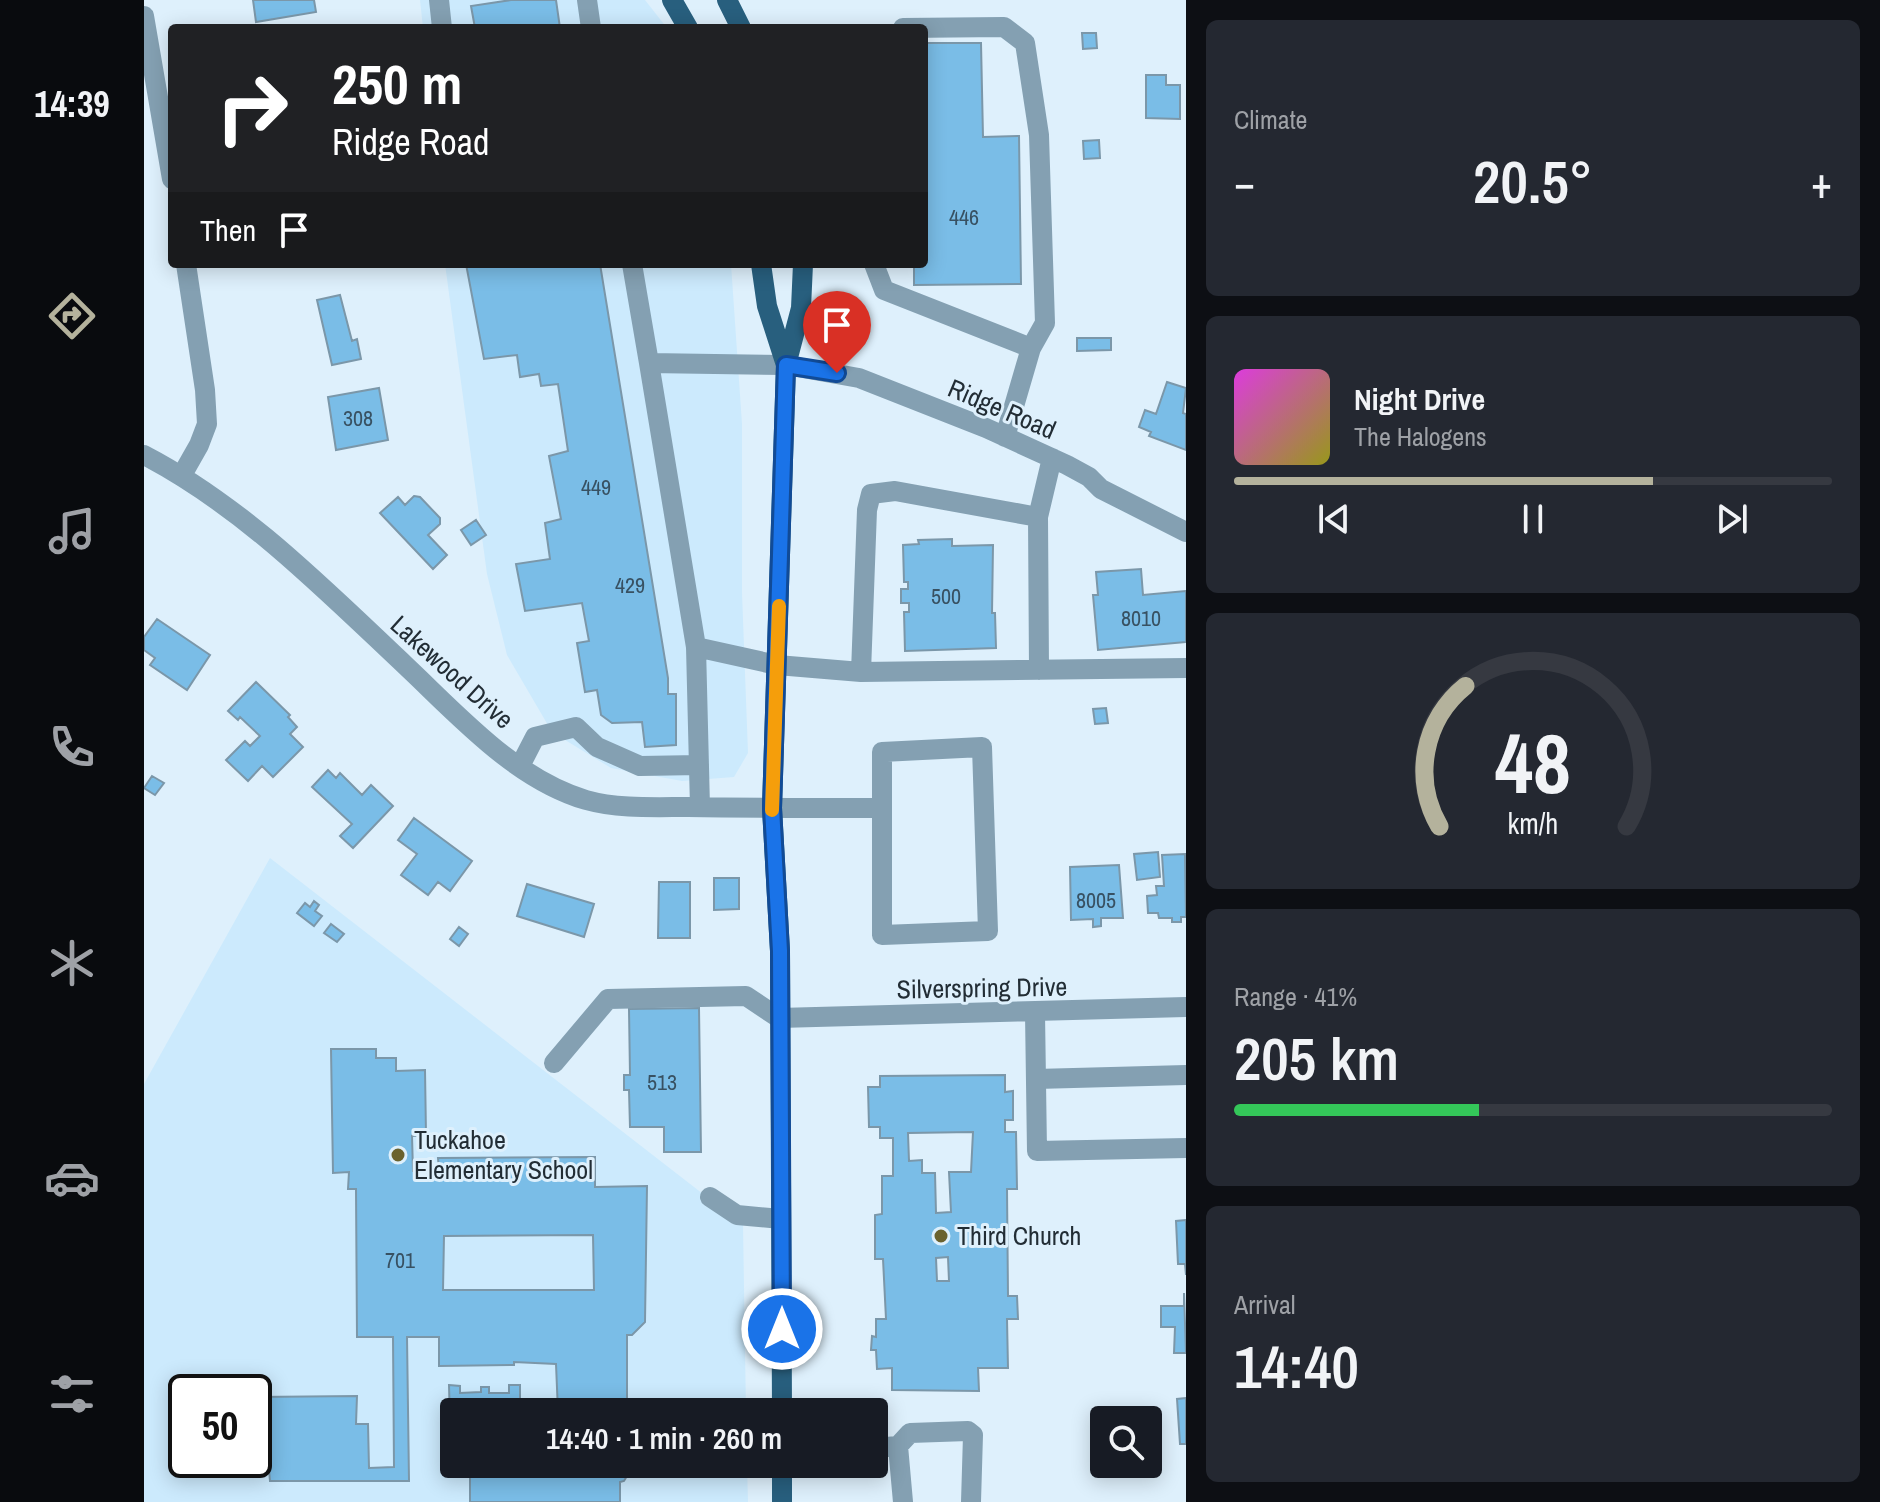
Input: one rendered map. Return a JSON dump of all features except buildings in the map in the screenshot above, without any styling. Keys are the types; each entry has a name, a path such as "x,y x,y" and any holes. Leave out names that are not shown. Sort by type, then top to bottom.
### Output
{"main road":[{"path":"672,0 686,24"},
{"path":"727,0 739,24"},
{"path":"762,268 767,306 786,365"},
{"path":"782,1398 780,951 772,808 786,365 801,308 803,268"},
{"path":"782,1478 782,1502"}],"street":[{"path":"439,0 442,24"},
{"path":"587,0 590,24"},
{"path":"144,16 168,156"},
{"path":"928,28 1004,27 1025,43 1039,135 1045,323 1031,348 1005,437"},
{"path":"182,475 207,424 205,390 187,268"},
{"path":"633,268 696,647 700,807"},
{"path":"876,268 884,290 1031,348"},
{"name":"Ridge Road","path":"649,363 786,365 859,378 1052,458 1089,477 1101,489 1186,532"},
{"name":"Lakewood Drive","path":"144,455 182,475 300,566 456,714 546,783 592,801 636,806 882,808"},
{"path":"1039,670 1038,517 1052,458"},
{"path":"861,672 867,510 871,494 895,491 1038,517"},
{"path":"696,647 777,665 861,672 1186,668"},
{"path":"520,766 535,737 576,727 597,747 640,766 699,765"},
{"path":"982,747 988,931 882,935 882,808 882,752 982,747"},
{"path":"554,1063 608,999 746,996 779,1018"},
{"name":"Silverspring Drive","path":"779,1018 1186,1007"},
{"path":"1035,1013 1037,1151 1186,1148"},
{"path":"1036,1079 1186,1075"},
{"path":"710,1197 737,1215 781,1219"},
{"path":"888,1447 898,1446 910,1433 968,1431 973,1435 971,1502"},
{"path":"898,1446 903,1502"}],"shaded area":[{"path":"420,0 645,0 664,24 423,24"},
{"path":"446,268 731,268 742,424 742,593 748,753 734,777 682,781 611,768 552,732 507,655 487,574"},
{"name":"Tuckahoe Elementary School","path":"270,858 743,1225 746,1398 440,1398 440,1478 747,1478 748,1502 144,1502 144,1084"}],"slow traffic":[{"path":"772,810 779,606"}],"place":[{"name":"Tuckahoe Elementary School","path":"398,1155"},
{"name":"Third Church","path":"941,1236"}],"route":[{"path":"782,1329 780,951 772,808 786,365 837,373"}]}
